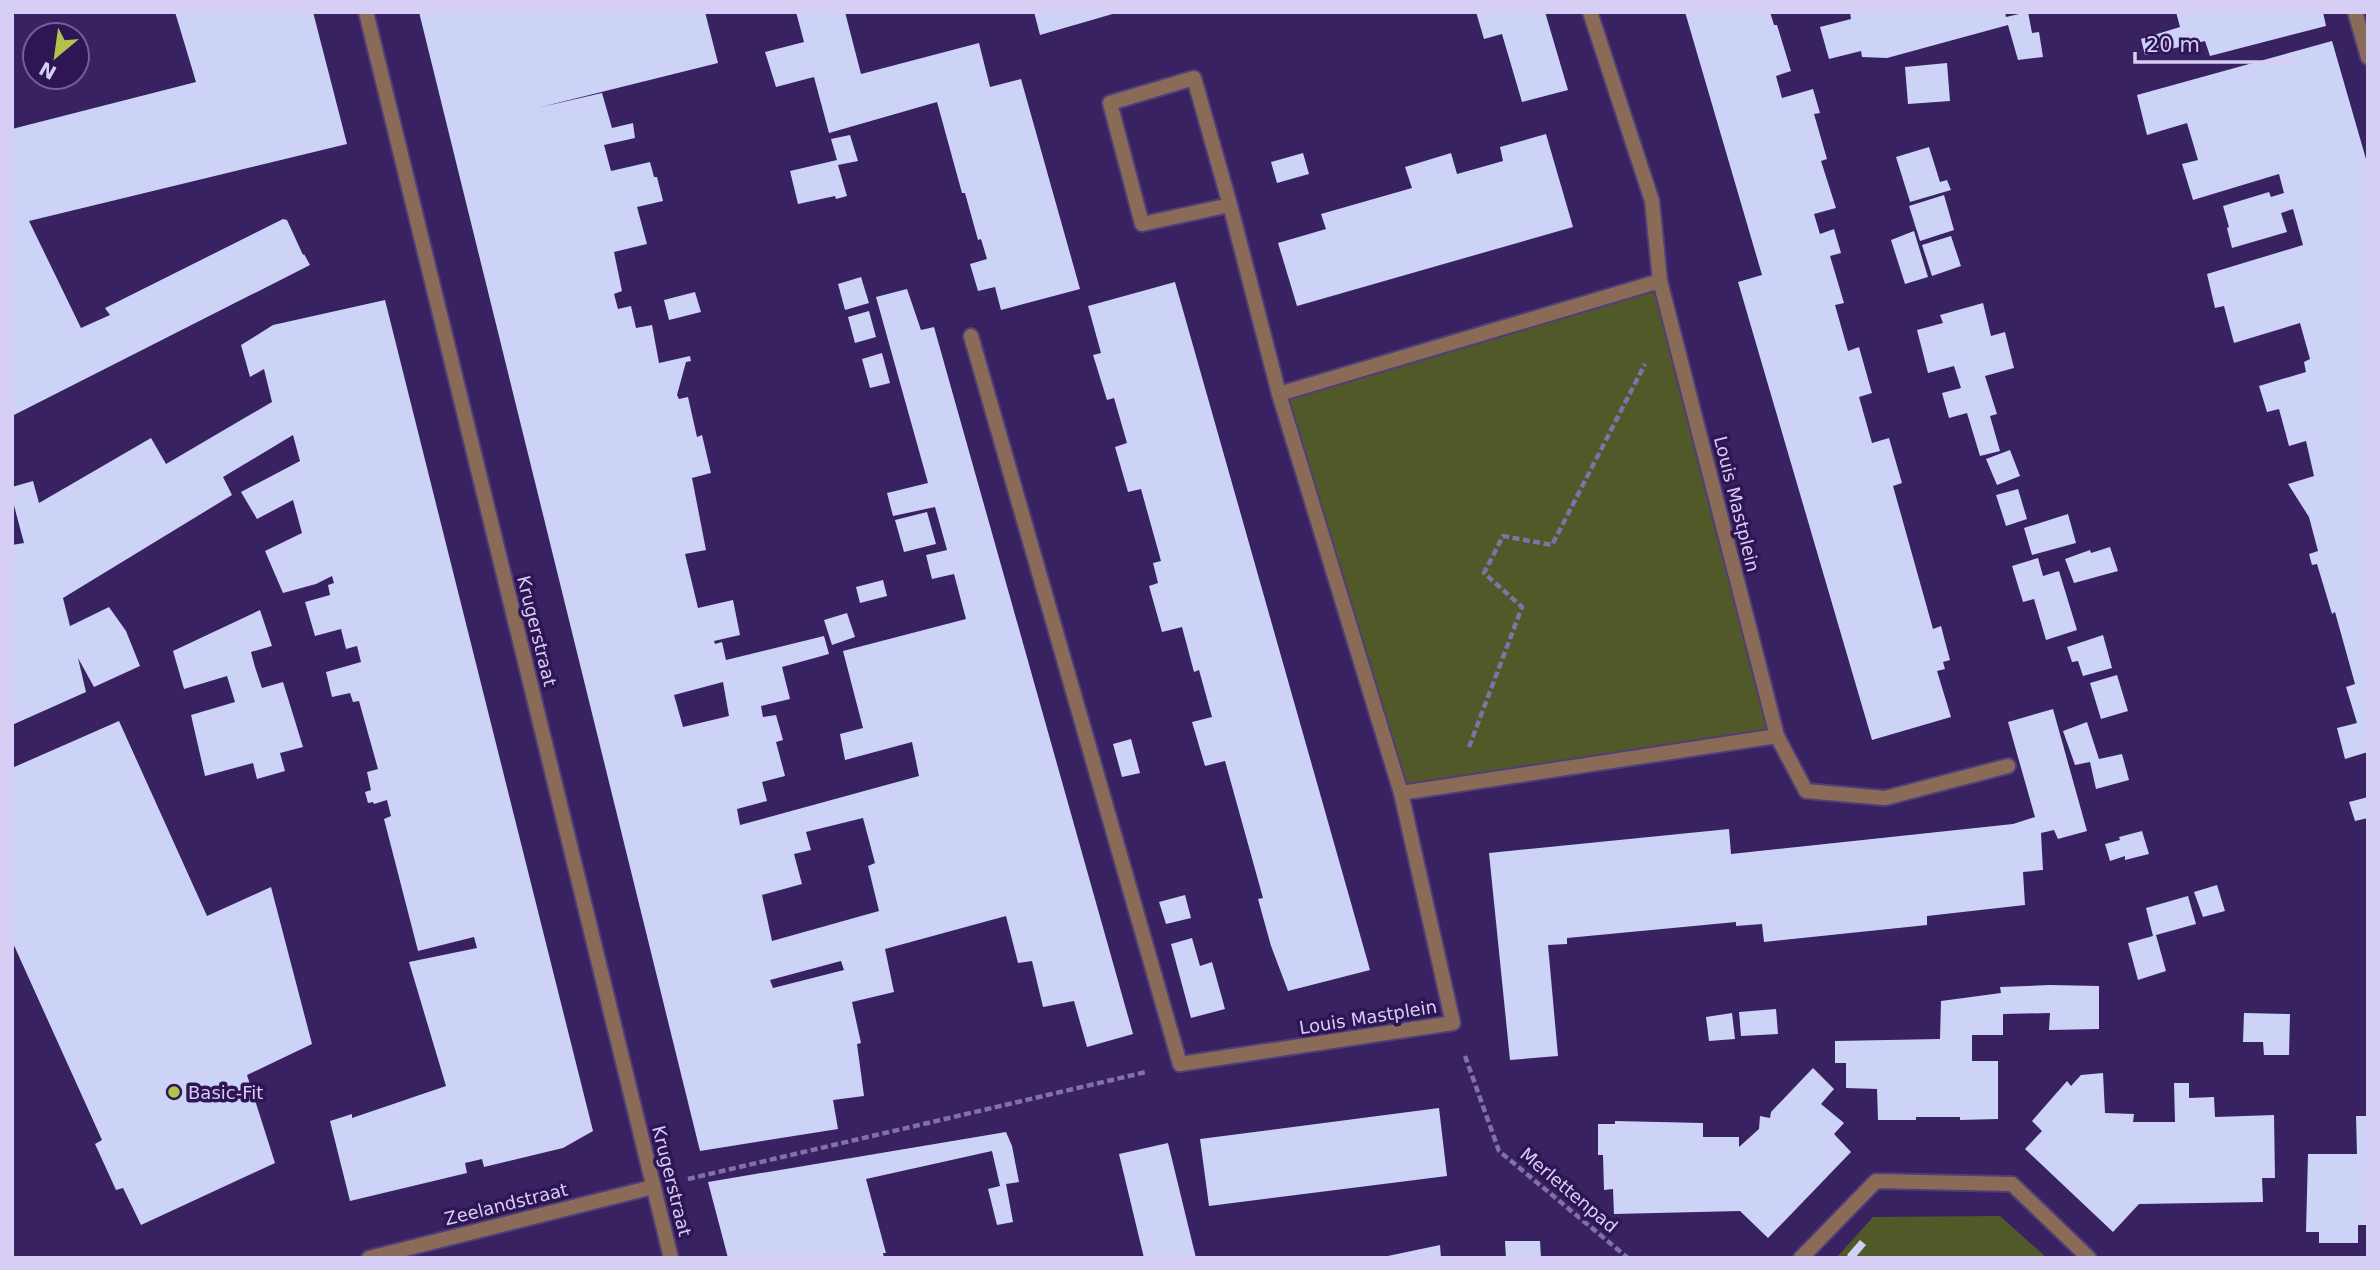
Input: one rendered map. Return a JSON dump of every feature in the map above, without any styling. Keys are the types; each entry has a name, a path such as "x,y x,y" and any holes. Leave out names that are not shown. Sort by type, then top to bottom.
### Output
{"street":[{"name":"Krugerstraat","path":"366,12 671,1258"},
{"name":"Louis Mastplein","path":"1590,12 1651,201 1660,281 1777,736 1806,791 1885,797 2008,766"},
{"path":"2355,12 2368,57"},
{"name":"Louis Mastplein","path":"1180,1064 1453,1023 1401,793 1279,394 1230,205 1194,78 1110,103 1143,224 1230,205"},
{"path":"1279,394 1660,281"},
{"path":"971,336 1180,1064"},
{"path":"1401,793 1777,736"},
{"path":"1801,1258 1875,1181 2012,1184 2089,1258"},
{"name":"Zeelandstraat","path":"369,1258 653,1187"}],"path":[{"path":"1455,784 1522,607 1484,573 1503,536 1552,545 1670,317"},
{"name":"Merlettenpad","path":"1453,1023 1499,1151 1628,1258"},
{"path":"653,1187 1180,1064"}],"green space":[{"path":"1660,281 1777,736 1401,793 1279,394"},
{"path":"2000,1216 2047,1258 1836,1258 1873,1217"}],"building":[{"path":"175,12 313,12 347,144 29,221 81,328 110,315 105,308 283,219 287,220 310,265 12,416 12,129 196,82"},
{"path":"419,12 705,12 718,63 537,108 602,93 612,128 633,123 635,138 604,145 611,171 650,162 654,177 657,177 663,201 637,207 647,244 614,252 622,291 614,294 618,309 631,306 636,328 652,325 659,363 690,356 691,361 686,362 677,395 679,399 688,397 697,437 702,435 711,473 692,478 706,550 685,554 698,608 733,600 740,635 714,641 715,644 722,642 726,660 824,636 829,654 782,667 790,699 761,706 763,717 776,715 783,740 776,742 785,776 762,782 767,801 737,809 740,825 919,776 912,742 845,760 840,734 863,728 843,651 966,619 954,574 932,579 926,555 947,550 935,507 893,516 887,493 928,483 876,297 907,289 921,330 934,327 1133,1034 1087,1047 1074,1001 1043,1007 1032,961 1018,963 1006,916 885,949 894,992 852,1002 861,1043 857,1044 864,1096 833,1100 838,1129 700,1151","holes":["723,682 729,716 683,727 674,695","863,818 875,863 868,866 879,911 772,941 762,895 802,884 794,854 811,850 806,832","841,961 844,970 773,988 770,980"]},
{"path":"796,12 845,12 861,74 979,43 990,87 1021,79 1080,289 1001,310 995,287 978,291 970,264 987,259 981,239 978,240 965,193 962,193 937,102 829,133 814,77 776,87 765,52 804,42"},
{"path":"1034,12 1116,12 1116,13 1040,35"},
{"path":"1476,12 1545,12 1568,90 1522,102 1502,34 1484,39"},
{"path":"1685,12 1770,12 1774,25 1777,25 1791,71 1776,76 1782,98 1813,89 1820,113 1814,114 1827,159 1821,161 1836,208 1814,214 1820,234 1834,229 1841,253 1830,256 1844,303 1835,305 1848,351 1859,347 1872,393 1859,397 1872,443 1889,438 1902,483 1893,486 1933,629 1941,626 1950,660 1943,662 1945,669 1937,671 1951,717 1872,740 1738,282 1762,275"},
{"path":"1850,12 2005,12 2006,17 2028,12 2032,33 2039,32 2043,57 2018,60 2008,25 1887,58 1862,57 1861,51 1829,59 1820,27 1851,19"},
{"path":"2176,12 2323,12 2326,26 2210,56 2205,41 2145,55 2141,39 2180,27"},
{"path":"2332,41 2368,166 2368,752 2345,759 2337,728 2357,723 2346,687 2355,684 2335,612 2332,614 2317,564 2312,565 2309,554 2318,551 2309,517 2288,484 2314,476 2306,441 2289,446 2279,409 2267,412 2259,386 2306,372 2304,362 2310,359 2300,323 2234,343 2224,306 2215,308 2207,274 2303,245 2293,209 2281,213 2287,232 2232,248 2223,206 2269,192 2271,197 2284,193 2279,174 2193,200 2182,164 2198,160 2187,123 2147,135 2137,95"},
{"path":"1947,63 1950,101 1908,104 1905,67"},
{"path":"1546,134 1573,227 1297,306 1278,243 1326,229 1321,214 1412,188 1405,167 1451,153 1457,174 1503,161 1500,147"},
{"path":"850,135 858,161 838,165 847,196 798,204 790,171 837,160 831,139"},
{"path":"1929,147 1940,182 1947,180 1951,190 1910,202 1896,157"},
{"path":"1303,153 1309,174 1277,183 1271,162"},
{"path":"1944,195 1954,230 1920,241 1909,206"},
{"path":"1914,231 1928,277 1905,284 1891,240"},
{"path":"1951,236 1961,266 1932,276 1922,245"},
{"path":"861,277 869,303 845,310 838,284"},
{"path":"1175,282 1370,970 1288,991 1271,946 1258,899 1263,898 1225,761 1205,766 1192,722 1212,717 1199,670 1194,672 1182,627 1162,632 1149,586 1158,583 1153,563 1161,561 1141,489 1128,492 1115,447 1127,443 1114,398 1107,400 1093,355 1101,353 1088,306"},
{"path":"695,292 701,312 669,320 664,300"},
{"path":"385,300 593,1131 563,1148 484,1167 482,1159 465,1163 467,1173 350,1201 330,1121 352,1114 352,1118 446,1086 409,962 477,948 474,937 418,951 384,819 391,816 387,800 368,803 365,792 371,790 367,772 378,769 359,701 353,702 350,693 332,697 326,672 361,662 357,646 346,649 341,629 315,636 305,602 330,595 328,585 334,583 332,576 316,584 283,593 265,551 302,533 293,500 257,519 241,492 300,461 293,435 223,477 232,495 63,598 70,626 109,607 126,631 140,666 94,687 78,658 86,692 12,725 12,545 24,543 12,498 12,487 33,481 39,503 151,438 166,464 272,402 264,369 250,377 241,345 273,325"},
{"path":"1983,303 1991,336 2005,332 2014,368 1985,376 1997,414 1990,416 2000,451 1980,456 1967,413 1949,418 1942,393 1961,388 1954,366 1928,373 1917,330 1943,323 1940,315"},
{"path":"869,311 876,337 855,343 848,317"},
{"path":"882,353 890,383 870,388 862,359"},
{"path":"2010,450 2020,476 1997,485 1986,459"},
{"path":"2018,489 2027,519 2006,526 1996,495"},
{"path":"927,512 936,544 904,552 895,520"},
{"path":"2068,514 2076,543 2032,555 2024,528"},
{"path":"2110,547 2118,571 2074,583 2065,559 2090,550 2091,553"},
{"path":"2038,558 2043,576 2059,571 2077,630 2046,640 2034,599 2023,602 2012,566"},
{"path":"883,580 887,596 860,603 856,587"},
{"path":"260,610 272,646 251,652 255,667 262,688 283,682 303,747 280,753 285,771 257,779 253,763 205,776 191,715 235,702 227,676 184,689 173,651"},
{"path":"847,613 855,637 832,645 824,620"},
{"path":"2103,635 2112,668 2083,676 2078,661 2072,662 2067,647"},
{"path":"2117,675 2128,711 2101,719 2090,683"},
{"path":"2053,709 2087,831 2058,839 2054,830 2041,833 2043,870 2023,872 2025,905 1927,916 1927,925 1764,942 1762,924 1736,926 1736,922 1567,938 1567,944 1548,945 1558,1056 1510,1060 1489,853 1729,829 1731,854 2013,824 2035,817 2008,722"},
{"path":"119,721 207,916 271,887 312,1044 247,1075 275,1163 141,1225 123,1188 116,1190 95,1144 102,1140 12,941 12,768"},
{"path":"2087,722 2099,759 2122,754 2129,780 2096,789 2090,762 2075,765 2063,731"},
{"path":"1131,739 1140,773 1122,777 1113,744"},
{"path":"2368,797 2368,818 2355,821 2349,802"},
{"path":"2142,831 2149,854 2125,860 2125,856 2110,861 2105,844"},
{"path":"2217,885 2225,911 2203,917 2194,892"},
{"path":"1185,895 1191,918 1166,924 1159,902"},
{"path":"2188,896 2196,924 2156,935 2166,971 2138,980 2128,943 2153,936 2146,908"},
{"path":"1192,938 1200,966 1212,962 1225,1009 1191,1018 1171,944"},
{"path":"2099,986 2099,1029 2049,1030 2050,1013 2003,1014 2003,1035 1972,1035 1972,1061 1998,1061 1998,1119 1916,1117 1916,1120 1878,1120 1877,1089 1846,1088 1846,1063 1835,1063 1835,1041 1940,1039 1941,1001 2001,993 2000,987"},
{"path":"1776,1009 1778,1034 1741,1036 1739,1012"},
{"path":"1732,1013 1735,1039 1709,1041 1706,1017"},
{"path":"2244,1013 2290,1014 2289,1055 2264,1055 2263,1042 2243,1042"},
{"path":"1813,1068 1834,1089 1821,1104 1844,1123 1834,1134 1851,1152 1768,1238 1740,1211 1614,1214 1613,1189 1604,1190 1603,1155 1598,1155 1598,1124 1615,1124 1615,1121 1703,1123 1703,1137 1739,1137 1739,1147 1759,1129 1760,1116 1770,1118 1771,1112"},
{"path":"2103,1073 2105,1113 2134,1114 2133,1122 2175,1122 2174,1083 2189,1083 2189,1098 2214,1097 2215,1117 2274,1115 2275,1178 2262,1178 2263,1202 2139,1204 2113,1232 2025,1149 2042,1131 2032,1121 2067,1081 2071,1086 2081,1075"},
{"path":"1439,1108 1447,1176 1209,1206 1200,1139"},
{"path":"2356,1116 2368,1116 2368,1225 2358,1225 2358,1243 2319,1243 2319,1232 2306,1232 2308,1154 2357,1154"},
{"path":"1006,1132 1012,1146 1019,1182 1006,1184 1013,1222 997,1225 988,1189 1000,1186 992,1151 866,1179 886,1253 883,1253 884,1258 728,1258 708,1182"},
{"path":"1168,1143 1196,1258 1144,1258 1119,1154"},
{"path":"1860,1240 1866,1245 1855,1258 1850,1258 1847,1255"},
{"path":"1505,1241 1540,1241 1541,1258 1506,1258"},
{"path":"1440,1245 1441,1258 1383,1258 1383,1257"}],"place":[{"name":"Basic-Fit","path":"174,1092"}]}
